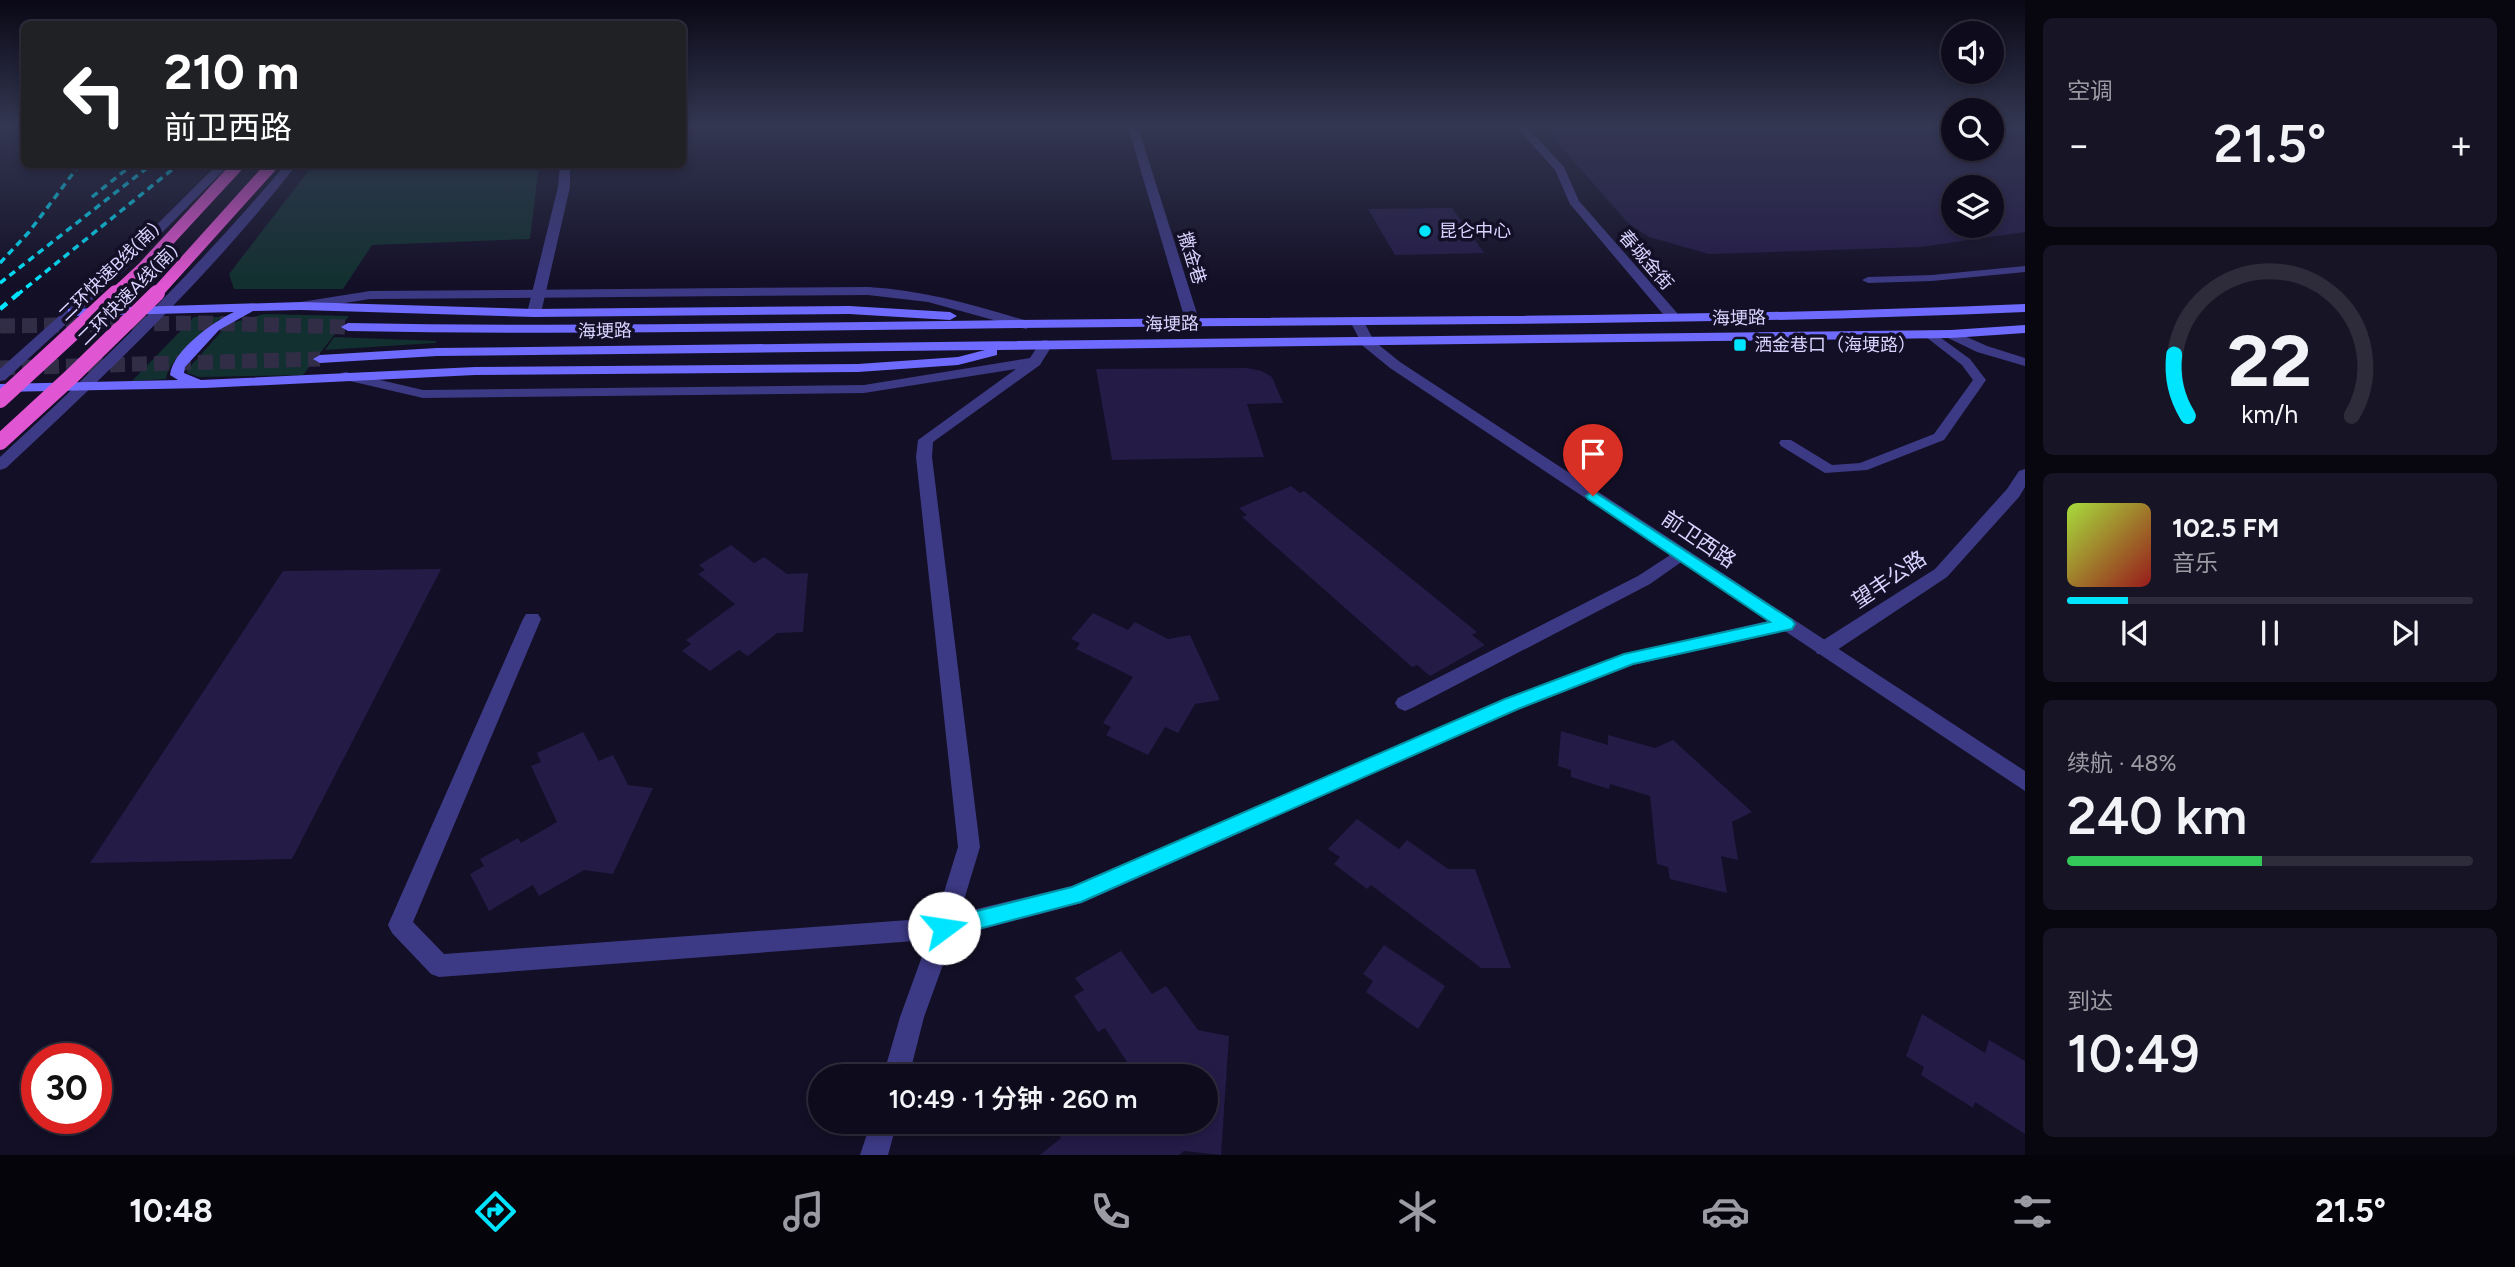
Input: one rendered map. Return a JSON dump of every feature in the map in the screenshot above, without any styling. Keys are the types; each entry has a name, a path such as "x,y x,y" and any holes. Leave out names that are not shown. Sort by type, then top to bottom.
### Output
{"highway":[{"name":"二环快速B线(南)","path":"0,400 142,268 226,178"},
{"name":"二环快速A线(南)","path":"0,442 138,314 215,233 261,178"}],"main road":[{"path":"74,312 261,306 534,313 849,310 958,316 1026,325"},
{"path":"205,384 177,375 178,366 224,320 261,306"},
{"name":"海埂路","path":"348,327 545,331 1357,323 1846,316 2025,308"},
{"name":"海埂路","path":"1046,344 1368,343 1951,334 2025,329"},
{"name":"海埂路","path":"320,359 437,352 1030,353"},
{"path":"0,388 205,384 475,371 858,368 1030,353"}],"street":[{"path":"0,377 74,312 211,178"},
{"path":"0,465 164,309 280,178"},
{"path":"534,313 564,178"},
{"name":"撒金巷","path":"1149,178 1193,323"},
{"name":"春城金街","path":"1564,178 1574,202 1673,317"},
{"path":"301,306 370,295 900,292 957,303 1026,325"},
{"name":"前卫西路","path":"1357,323 1368,343 1395,365 2025,782"},
{"path":"1951,334 1982,349 2025,362"},
{"path":"899,1064 912,1017 969,847 924,457 926,440 1030,353 1046,344"},
{"path":"346,376 424,394 864,389 1030,353"},
{"name":"望丰公路","path":"1824,649 1941,573 2019,496 2025,474"},
{"path":"1405,703 1644,580 1681,554"},
{"path":"532,619 400,925 439,966 944,928 1074,896 1512,704 1630,659 1786,624"},
{"path":"874,1155 880,1134"}],"lane":[{"path":"1868,280 2025,270"},
{"path":"1786,443 1830,470 1862,467 1939,437 1980,380 1966,362 1930,334"}],"green space":[{"path":"303,178 537,178 530,239 372,245 343,289 234,289 229,274"},
{"path":"264,314 349,316 303,375 199,377 187,373 228,324"},
{"path":"194,317 224,317 181,353 168,371 166,379 132,381"},
{"path":"334,337 437,341 325,350"}],"building":[{"path":"1588,178 1941,178 1941,238 1983,238 1920,247 1709,254 1649,237 1628,223"},
{"path":"2004,178 2025,178 2025,232 2004,235"},
{"name":"昆仑中心","path":"1452,208 1484,253 1395,255 1368,209"},
{"path":"1247,368 1262,371 1272,377 1283,403 1247,404 1264,457 1112,460 1096,369"},
{"path":"1291,486 1300,493 1304,491 1477,632 1472,635 1485,645 1430,676 1417,665 1412,667 1242,517 1247,515 1239,508"},
{"path":"731,545 754,563 764,557 787,574 808,573 803,632 777,633 748,656 739,650 710,671 682,651 691,644 686,640 735,604 698,574 705,570 699,565"},
{"path":"441,569 292,859 90,863 283,571"},
{"path":"1093,613 1128,630 1135,622 1168,639 1190,635 1220,700 1195,704 1178,733 1165,727 1148,755 1106,735 1111,727 1103,723 1133,677 1076,649 1080,643 1071,639"},
{"path":"1561,731 1608,745 1608,735 1655,748 1673,740 1752,812 1732,822 1738,860 1721,856 1727,893 1670,879 1668,867 1657,864 1650,796 1610,784 1609,789 1571,777 1571,770 1558,766"},
{"path":"583,732 599,761 613,755 628,785 653,788 613,874 584,870 539,896 533,885 489,911 470,874 484,866 480,859 518,838 521,843 557,822 531,766 541,762 537,753"},
{"path":"1357,819 1399,849 1407,840 1448,869 1475,869 1511,968 1481,968 1371,885 1367,889 1334,864 1340,857 1328,849"},
{"path":"1384,945 1445,986 1418,1029 1366,992 1373,981 1363,974"},
{"path":"1121,951 1152,994 1166,986 1198,1030 1229,1036 1221,1155 1184,1151 1179,1155 1040,1155 1061,1138 1058,1134 1218,1134 1218,1064 1128,1064 1105,1028 1098,1032 1074,996 1084,990 1075,978"},
{"path":"1922,1014 1985,1053 1989,1040 2025,1061 2025,1134 1975,1102 1973,1108 1921,1075 1924,1067 1906,1056"}],"tunnel":[{"path":"0,326 201,323 348,327"},
{"path":"0,368 320,359"}],"railway":[{"path":"0,263 29,232 70,178"},
{"path":"92,197 116,178"},
{"path":"0,283 134,178"},
{"path":"17,295 162,178"},
{"path":"0,309 19,293"}],"place":[{"name":"昆仑中心","path":"1425,231"},
{"name":"洒金巷口（海埂路）","path":"1740,345"}],"route":[{"path":"944,928 1074,896 1512,704 1630,659 1786,624 1593,496"}]}
